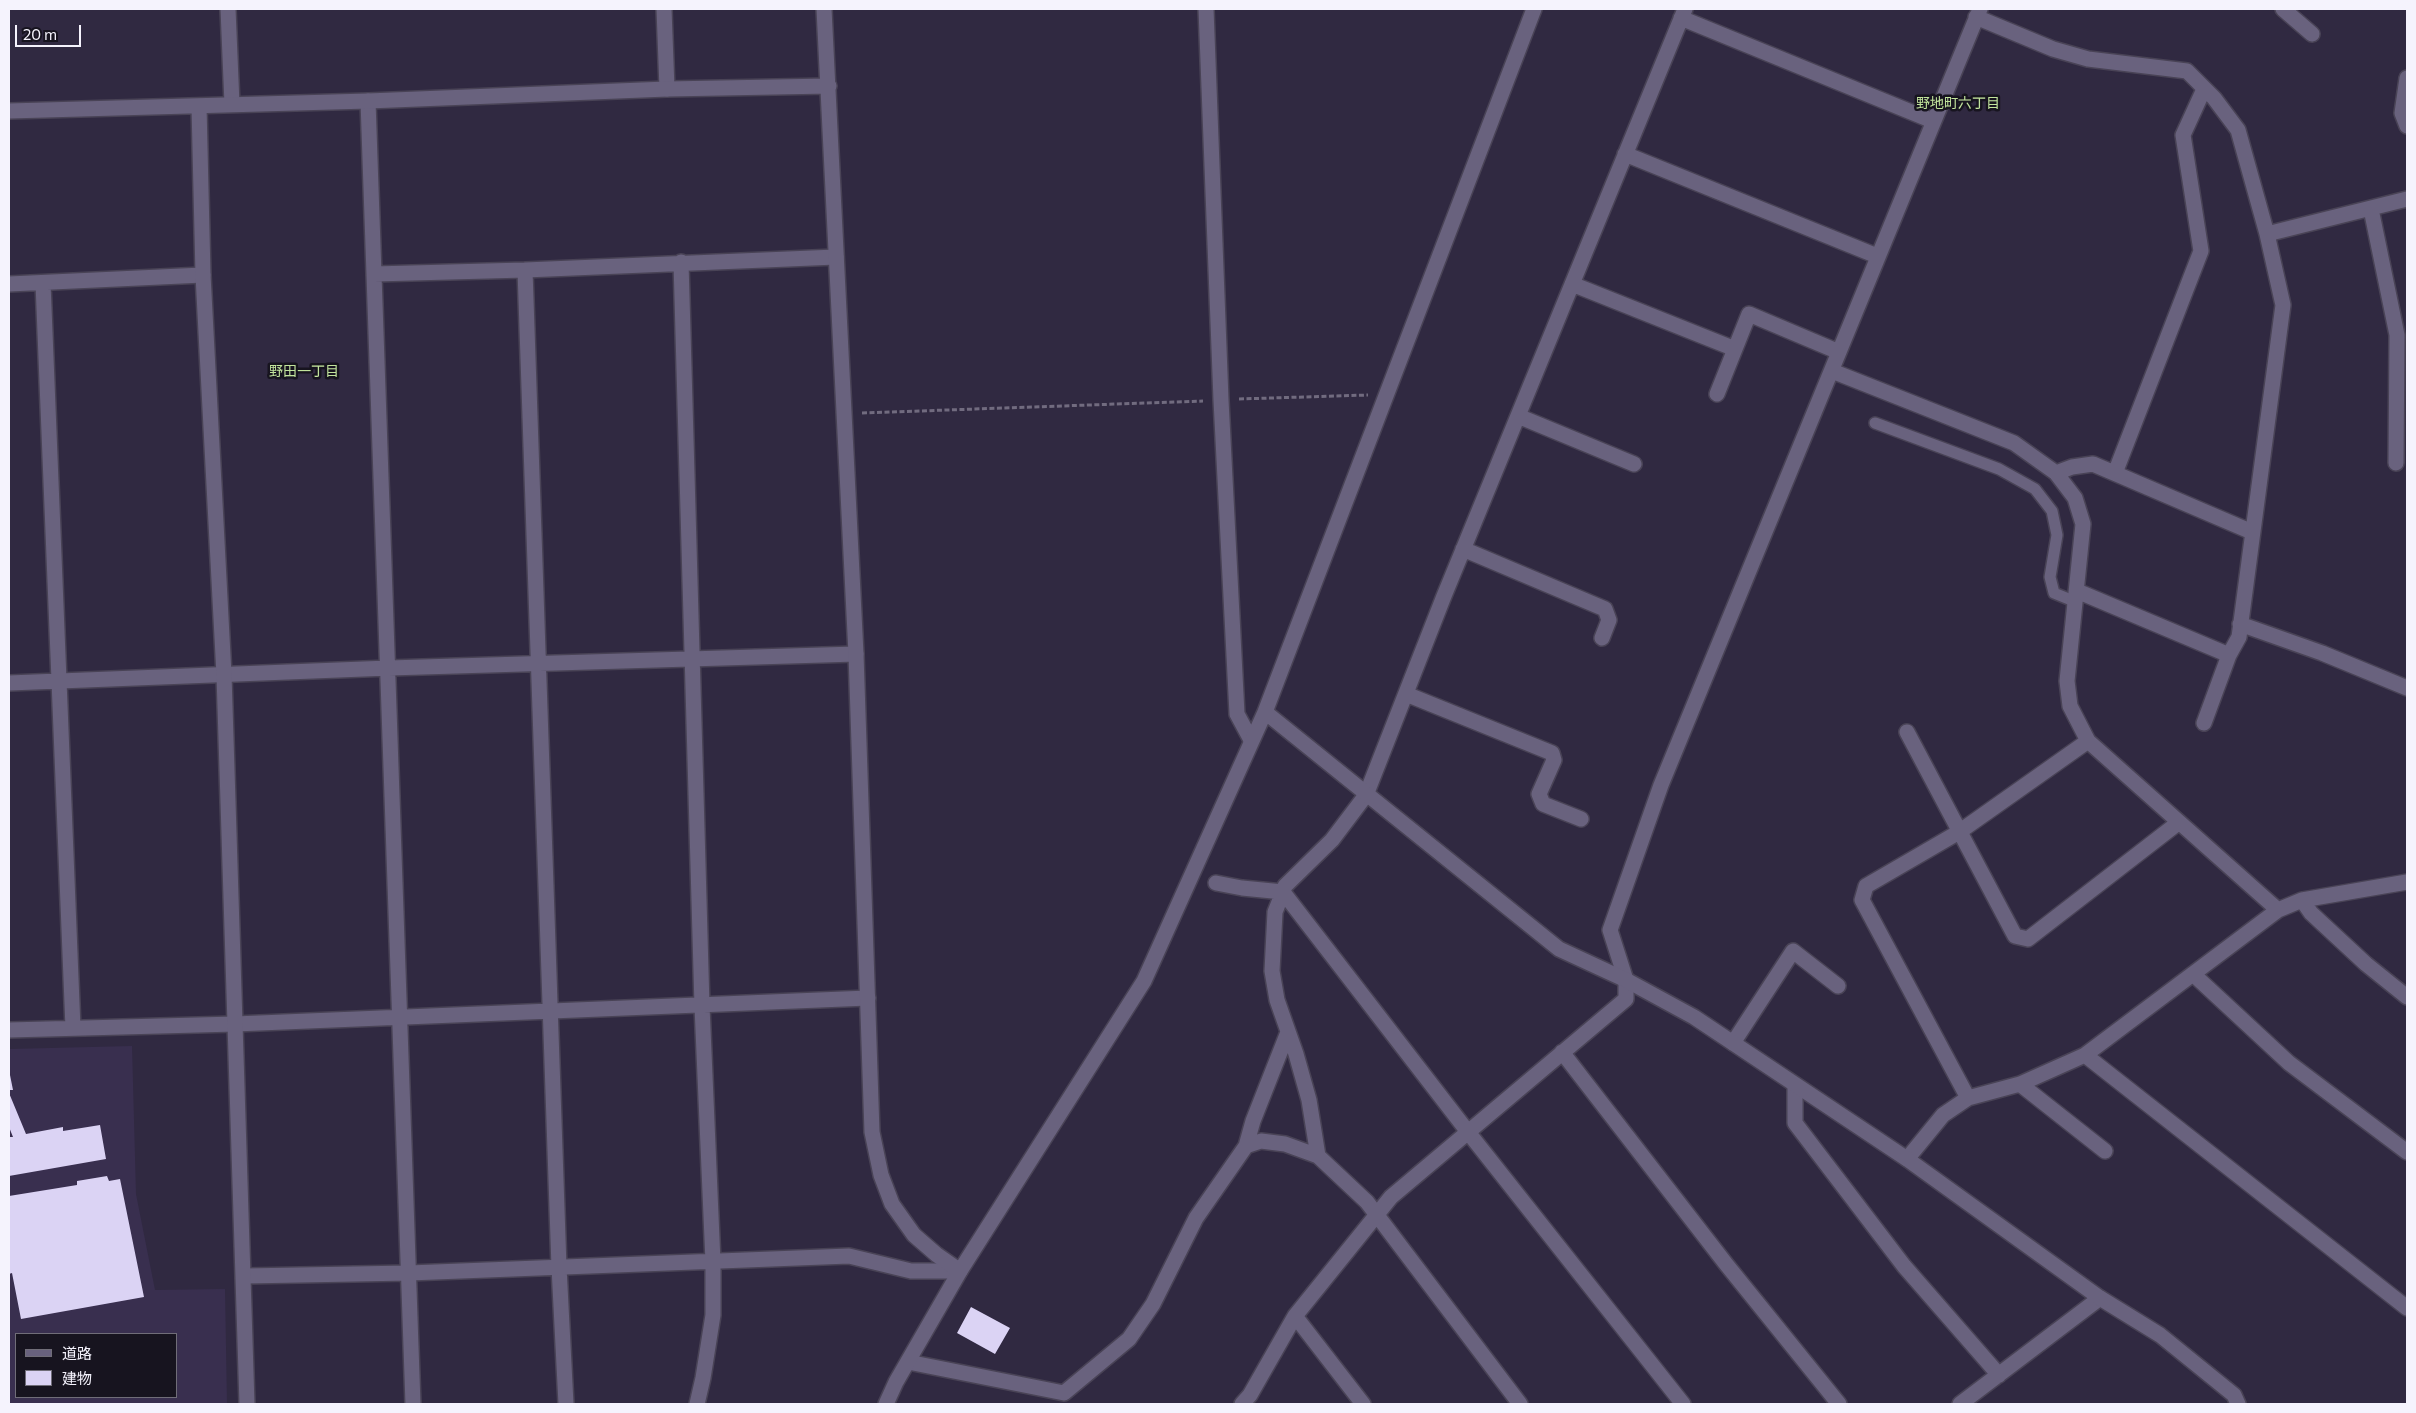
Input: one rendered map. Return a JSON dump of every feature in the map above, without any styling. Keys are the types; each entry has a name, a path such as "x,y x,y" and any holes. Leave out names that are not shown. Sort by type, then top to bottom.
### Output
{"street":[{"path":"228,9 232,104"},
{"path":"664,9 667,89"},
{"path":"824,9 856,654 872,1132 881,1175 892,1204 914,1235 937,1255 960,1270"},
{"path":"1206,9 1221,400 1237,714 1252,740"},
{"path":"886,1404 960,1270 1144,981 1265,712 1534,9"},
{"path":"2283,9 2312,34"},
{"path":"1318,1156 1309,1100 1277,1000 1272,971 1275,912 1285,886 1332,840 1366,796 1463,549 1683,13 1933,121"},
{"path":"1242,1404 1250,1395 1295,1316 1391,1196 1626,1000 1626,980 1610,930 1661,785 1978,13 2053,49 2088,59 2187,71 2214,98 2238,130 2267,234 2283,305 2239,637 2229,655 2204,723"},
{"path":"2407,78 2402,114 2407,126"},
{"path":"9,111 368,101 667,89 829,86"},
{"path":"2115,473 2201,251 2183,135 2204,89"},
{"path":"368,101 413,1404"},
{"path":"199,106 203,275 224,675 245,1276 247,1404"},
{"path":"1625,154 1877,256"},
{"path":"2267,234 2407,199"},
{"path":"2371,209 2397,335 2396,463"},
{"path":"374,274 525,270 836,257"},
{"path":"681,262 702,1006 713,1262 713,1315 697,1404"},
{"path":"525,270 540,663 559,1267 566,1404"},
{"path":"9,284 203,275"},
{"path":"43,283 73,1028"},
{"path":"1572,284 1735,349"},
{"path":"1717,394 1749,314 1839,352"},
{"path":"1832,371 2014,443 2056,473 2075,498 2083,524 2067,681 2070,706 2088,741 2278,910"},
{"path":"1518,416 1634,464"},
{"path":"2056,473 2072,467 2093,464 2252,532"},
{"path":"1463,549 1605,608 1609,620 1602,638"},
{"path":"2077,597 2229,655"},
{"path":"2240,624 2322,653 2407,688"},
{"path":"9,683 389,668 856,654"},
{"path":"1406,694 1552,753 1554,760 1539,794 1543,804 1581,818"},
{"path":"1265,712 1366,796 1559,949 1626,980 1694,1017 1733,1043 1906,1159 2100,1298 2160,1335 2234,1395 2238,1404"},
{"path":"1907,732 2015,936 2028,939 2178,823"},
{"path":"1968,1098 1862,900 1866,886 1959,832 2088,741"},
{"path":"1906,1159 1943,1116 1968,1098 2020,1084 2085,1055 2278,910 2302,900 2407,882"},
{"path":"1216,883 1283,892 1468,1132 1683,1404"},
{"path":"2302,900 2311,912 2366,964 2407,997"},
{"path":"1733,1043 1793,951 1838,986"},
{"path":"2193,974 2289,1063 2407,1152"},
{"path":"9,1030 235,1024 868,998"},
{"path":"908,1362 1068,1399 1129,1339 1153,1304 1196,1218 1246,1146 1253,1121 1288,1032"},
{"path":"1562,1052 1726,1264 1839,1404"},
{"path":"2085,1055 2407,1308"},
{"path":"2020,1084 2105,1151"},
{"path":"1795,1086 1795,1123 1904,1266 1999,1375"},
{"path":"1246,1146 1261,1140 1284,1144 1318,1156 1367,1202 1520,1404"},
{"path":"245,1276 409,1273 849,1256 911,1271 960,1270"},
{"path":"1960,1404 2100,1298"},
{"path":"1295,1316 1363,1404"}],"lane":[{"path":"1875,423 1998,469 2035,489 2052,510 2057,534 2050,577 2054,592 2077,597"}],"path":[{"path":"844,414 1386,394"}],"shaded area":[{"path":"132,1046 136,1194 155,1290 225,1289 227,1404 9,1404 9,1049"}],"building":[{"path":"9,1070 13,1090 9,1090"},
{"path":"9,1093 26,1134 63,1127 63,1131 100,1125 106,1159 9,1176 9,1137 13,1137 9,1127"},
{"path":"107,1176 109,1181 120,1179 144,1297 21,1319 12,1273 9,1274 9,1196 77,1185 77,1181"},
{"path":"971,1307 1010,1328 995,1354 957,1333"}],"district":[{"name":"野地町六丁目","path":"1958,103"},
{"name":"野田一丁目","path":"304,371"}]}
